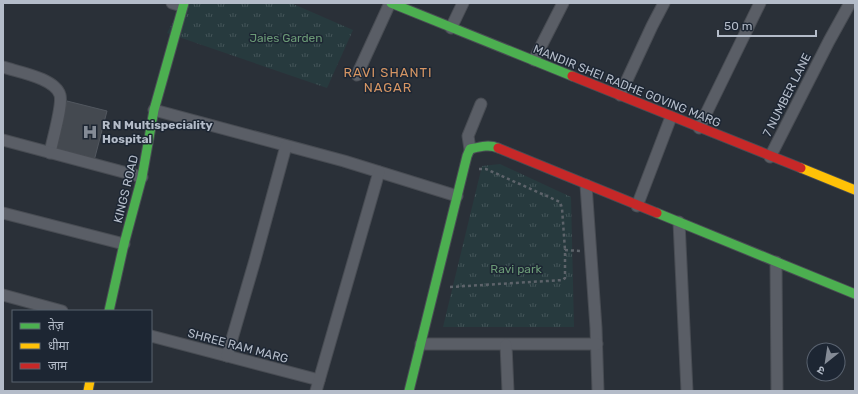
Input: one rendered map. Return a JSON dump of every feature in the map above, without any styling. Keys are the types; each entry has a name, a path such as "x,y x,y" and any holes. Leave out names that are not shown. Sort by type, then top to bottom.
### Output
{"street":[{"name":"MANDIR SHEI RADHE GOVING MARG","path":"390,3 855,190"},
{"path":"357,75 390,3"},
{"path":"451,28 463,3"},
{"path":"534,60 563,3"},
{"path":"620,95 664,3"},
{"path":"699,128 760,3"},
{"name":"7 NUMBER LANE","path":"770,157 850,3"},
{"name":"KINGS ROAD","path":"110,310 124,244 142,177 154,110 179,4"},
{"path":"3,67 38,78 53,85 60,95 59,108 50,153"},
{"path":"408,391 470,149 468,136 481,104"},
{"path":"154,110 344,161 457,196"},
{"path":"637,206 671,116"},
{"path":"3,140 142,177"},
{"path":"227,356 286,146"},
{"path":"470,149 494,146 637,206 855,294"},
{"path":"318,386 380,172"},
{"path":"586,185 597,344 598,391"},
{"path":"3,213 124,244"},
{"path":"679,222 687,391"},
{"path":"776,262 777,391"},
{"path":"3,295 58,310"},
{"name":"SHREE RAM MARG","path":"152,336 227,356 318,386"},
{"path":"421,344 597,344"},
{"path":"506,345 508,391"}],"path":[{"path":"446,286 448,288 563,280 565,278 562,208 558,200 486,169 480,168 477,171"},
{"path":"565,250 591,251"}],"green space":[{"name":"Jaies Garden","path":"183,3 291,3 353,30 327,88 167,33"},
{"name":"Ravi park","path":"500,164 571,197 574,327 443,327 482,166"}],"building":[{"path":"67,101 107,111 94,161 54,151"}],"traffic: fast":[{"path":"109,310 124,244 142,177 154,110 184,3"},
{"path":"391,3 572,76"},
{"path":"409,391 467,156 470,149 488,146 498,148"},
{"path":"657,213 855,294"}],"traffic: slow":[{"path":"801,168 855,190"},
{"path":"88,391 90,382"}],"traffic: jam":[{"path":"572,76 801,168"},
{"path":"498,148 657,213"}],"place":[{"name":"R N Multispeciality Hospital","path":"90,132"}],"district":[{"name":"RAVI SHANTI NAGAR","path":"388,80"}]}
